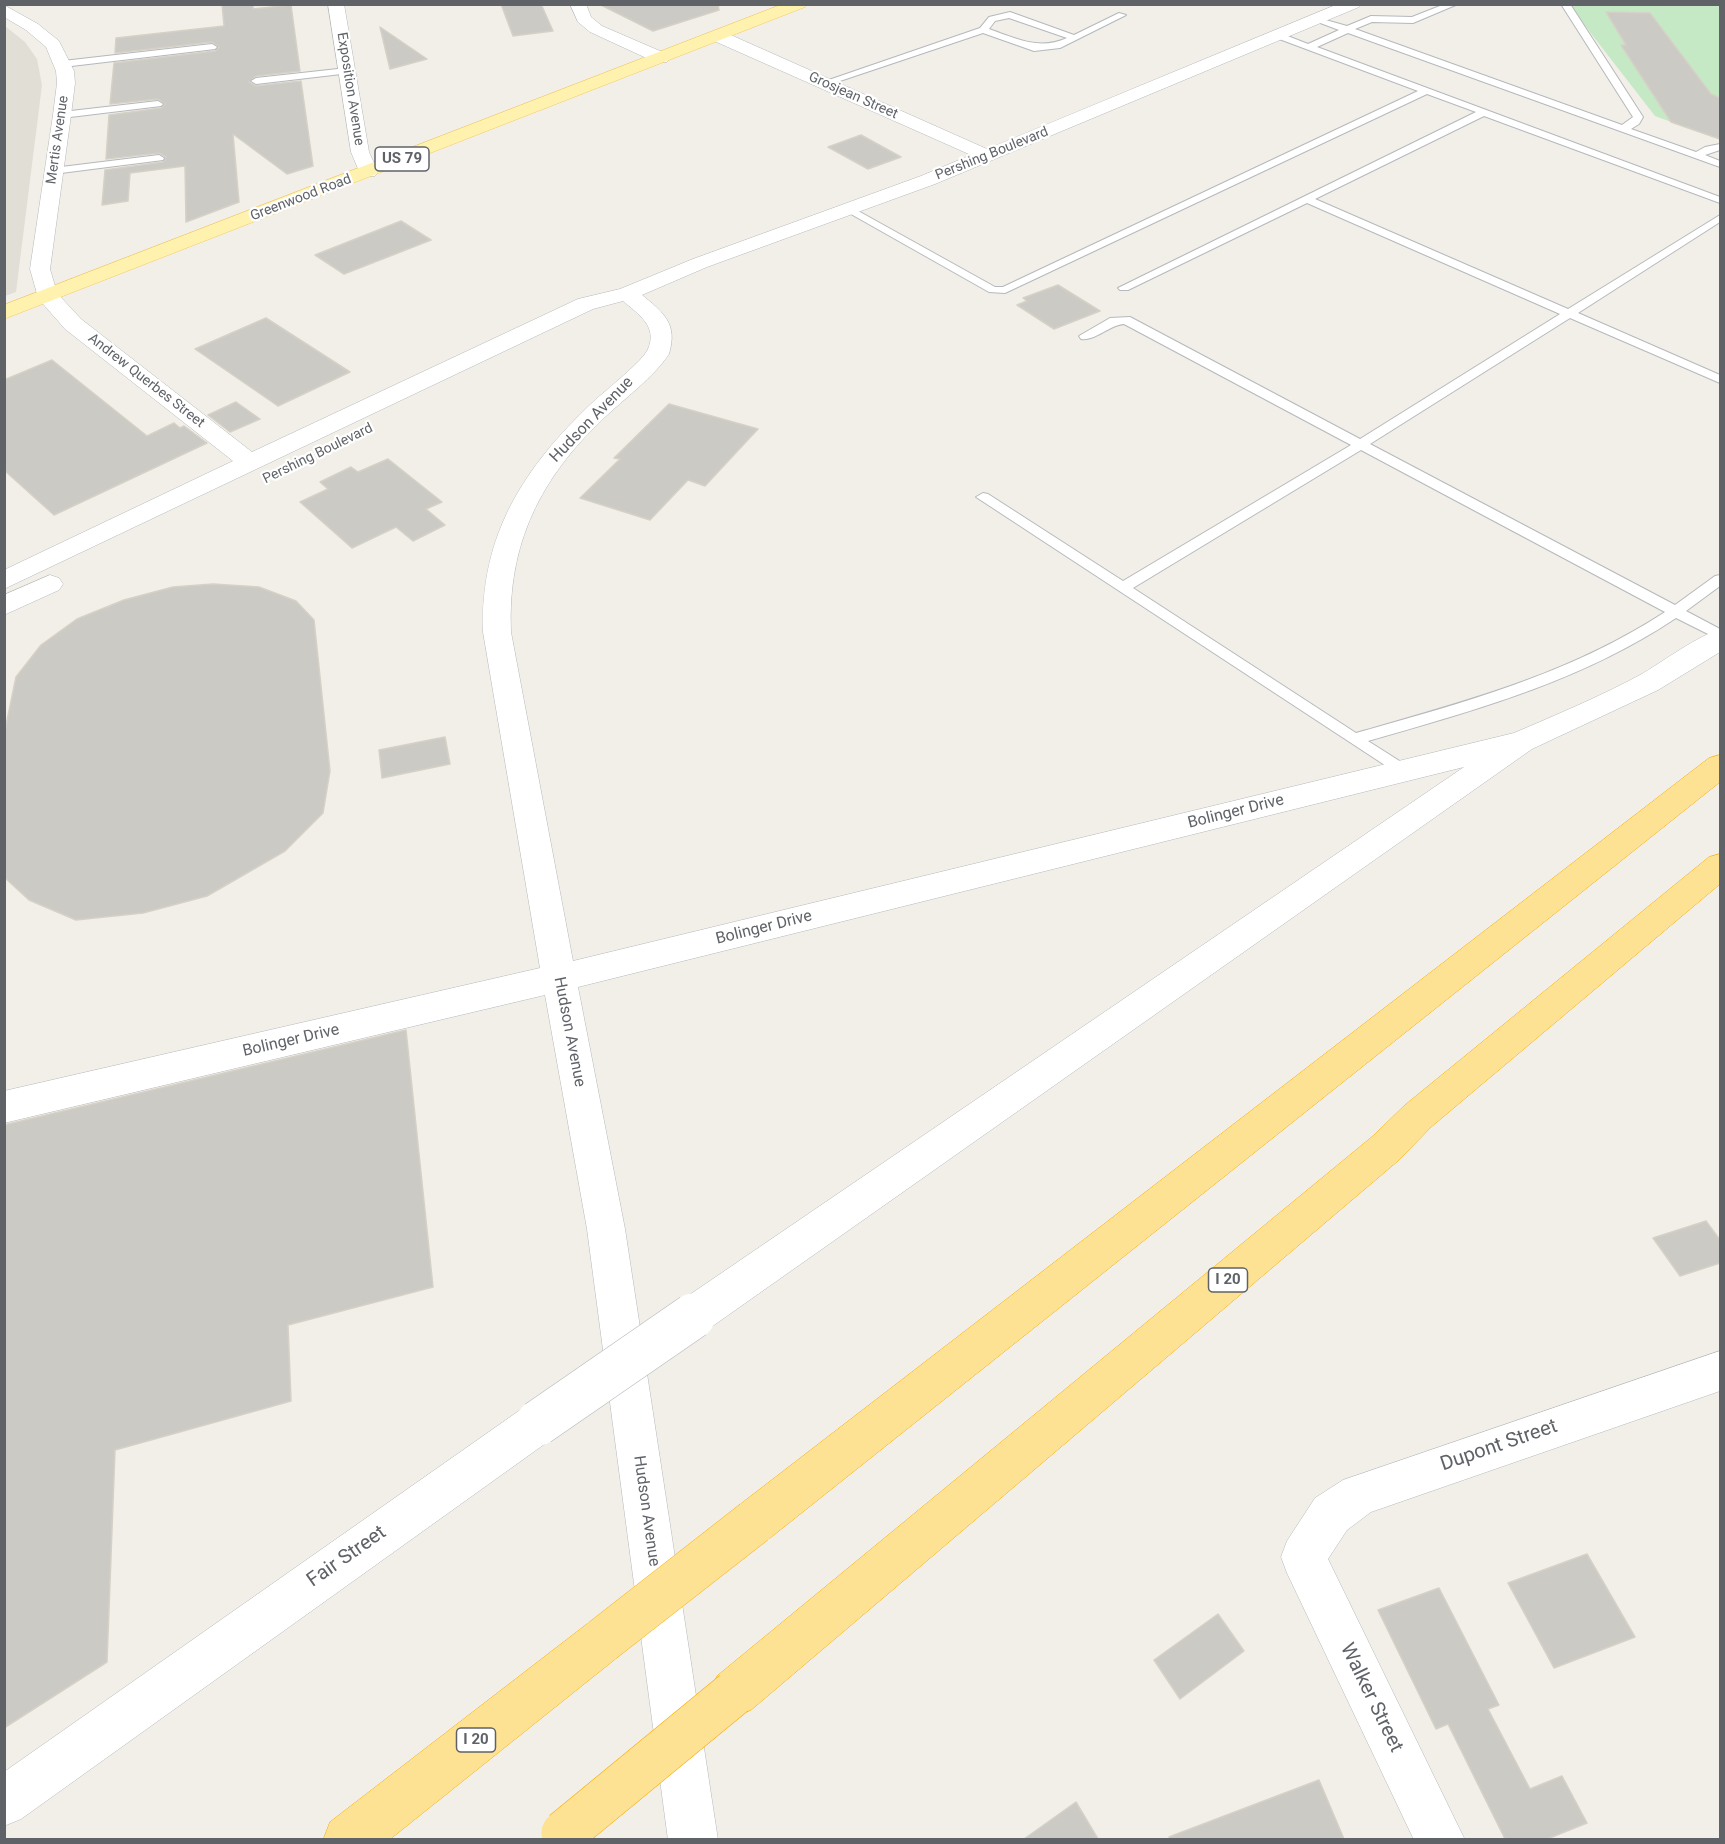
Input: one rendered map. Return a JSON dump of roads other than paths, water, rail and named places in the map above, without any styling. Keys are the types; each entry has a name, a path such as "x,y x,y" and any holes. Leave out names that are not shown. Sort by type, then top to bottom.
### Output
{"highway":[{"name":"I 20","path":"348,1839 1720,766"},
{"name":"I 20","path":"560,1836 1386,1148 1418,1116 1720,866"}],"main road":[{"name":"Greenwood Road","path":"4,313 799,4"}],"street":[{"name":"Exposition Avenue","path":"336,4 360,152 368,172"},
{"path":"579,4 590,25 661,58"},
{"name":"Pershing Boulevard","path":"4,581 586,304 627,294 700,263 988,156 1351,5"},
{"path":"4,10 53,45 63,64"},
{"name":"Grosjean Street","path":"718,36 988,156"},
{"name":"Mertis Avenue","path":"47,296 40,270 66,83 63,64"},
{"name":"Pershing Boulevard","path":"4,606 600,317 627,294"},
{"name":"Hudson Avenue","path":"627,294 657,318 663,330 658,354 577,430 535,484 506,545 500,569 496,606 497,632 606,1229 693,1839"},
{"name":"Andrew Querbes Street","path":"47,296 73,324 250,462"},
{"name":"Bolinger Drive","path":"4,1107 559,978 1522,742 1643,688 1686,664 1720,637"},
{"name":"Bolinger Drive","path":"693,1316 1522,742"},
{"name":"Fair Street","path":"4,1802 538,1423 693,1316"},
{"name":"Dupont Street","path":"1303,1557 1331,1514 1358,1495 1720,1371"},
{"name":"Walker Street","path":"1303,1557 1440,1839"}],"lane":[{"path":"1308,47 1371,19 1413,20 1454,4"},
{"path":"1565,4 1638,117 1636,122 1623,129"},
{"path":"1351,5 1395,21"},
{"path":"825,83 982,30 992,19 1010,15 1074,38"},
{"path":"982,30 1034,48 1060,45 1122,15"},
{"path":"1318,19 1720,164"},
{"path":"1277,36 1720,200"},
{"path":"63,64 212,47"},
{"path":"256,81 347,71"},
{"path":"847,210 993,290 1005,290 1426,91"},
{"path":"62,115 158,104"},
{"path":"1124,288 1484,112"},
{"path":"1696,156 1709,149 1720,147"},
{"path":"53,171 159,158"},
{"path":"1307,199 1720,379"},
{"path":"1124,587 1360,444 1720,218"},
{"path":"1085,336 1114,321 1126,320 1676,611 1720,637"},
{"path":"983,497 1403,771"},
{"path":"1354,739 1515,692 1581,666 1640,635 1720,579"}]}
